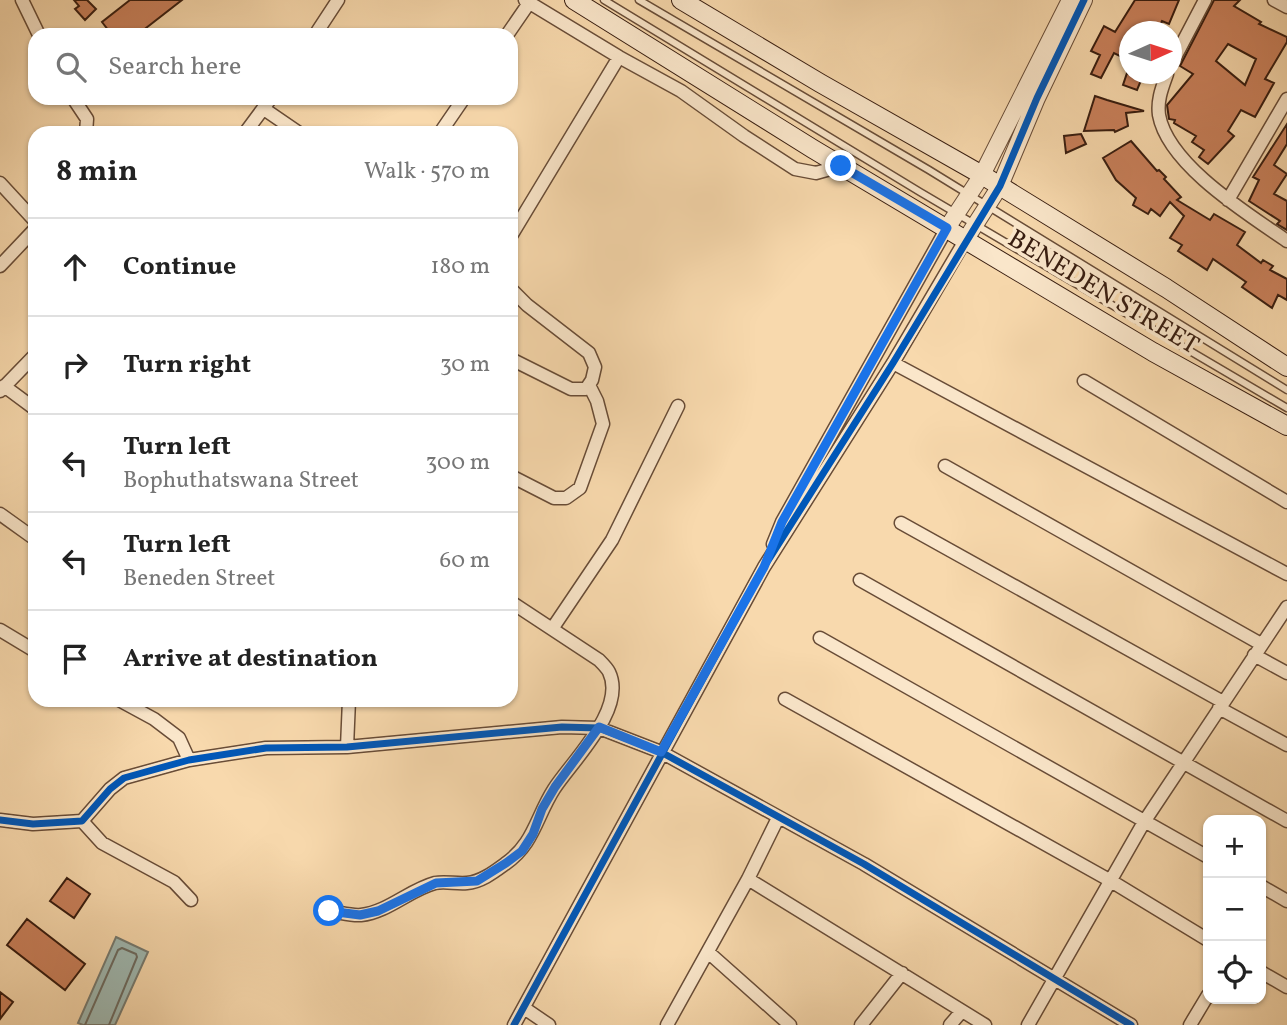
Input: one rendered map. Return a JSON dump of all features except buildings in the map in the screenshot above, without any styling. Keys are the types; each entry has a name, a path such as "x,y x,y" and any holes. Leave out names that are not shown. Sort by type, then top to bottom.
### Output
{"main road":[{"name":"BENEDEN STREET","path":"575,0 841,166 971,232 1153,352 1287,426"},
{"name":"BENEDEN STREET","path":"681,0 982,175 1166,288 1287,367"}],"street":[{"path":"22,0 36,28"},
{"path":"320,28 338,0"},
{"path":"764,567 782,522 952,221 982,175 1070,0"},
{"path":"514,1025 764,567 893,363 1000,186 1037,98 1084,0"},
{"path":"1182,43 1205,0"},
{"path":"1274,0 1287,7"},
{"path":"511,28 527,2 681,91 795,169 816,173 841,166"},
{"path":"518,224 619,57"},
{"path":"1164,84 1159,97 1159,113 1169,142 1228,200 1287,241"},
{"path":"1228,200 1287,99"},
{"path":"78,105 87,119 86,126"},
{"path":"251,126 267,105"},
{"path":"445,126 459,105"},
{"path":"264,109 289,126"},
{"path":"0,183 28,213"},
{"path":"0,266 28,236"},
{"path":"518,296 589,353 594,367 586,389 571,389 518,362"},
{"path":"28,362 2,389 28,405"},
{"path":"893,363 1287,574"},
{"path":"1084,381 1287,502"},
{"path":"518,480 554,498 566,498 580,488 603,424 589,384"},
{"path":"552,629 612,540 678,407"},
{"path":"945,466 1258,650 1287,673"},
{"path":"0,514 28,534"},
{"path":"901,523 1287,745"},
{"path":"860,580 1287,821"},
{"path":"329,911 360,915 378,911 436,883 477,881 522,851 533,834 542,809 555,787 599,727 609,705 612,686 609,672 599,660 518,607"},
{"path":"1028,1025 1144,822 1287,607"},
{"path":"0,630 28,647"},
{"path":"820,638 1203,855"},
{"path":"785,699 1111,881 1203,937"},
{"path":"132,707 154,719 179,738 189,760"},
{"path":"346,747 349,707"},
{"path":"0,820 33,824 82,821 110,789 124,778 189,760 267,748 346,747 562,727 599,727 661,752 864,864 1131,1025"},
{"path":"673,1022 778,818"},
{"path":"82,821 102,842 174,882 191,900"},
{"path":"748,879 985,1025"},
{"path":"1266,890 1287,901"},
{"path":"708,952 790,1025"},
{"path":"861,1025 902,973"},
{"path":"1266,975 1287,987"},
{"path":"1190,1025 1203,1003"},
{"path":"524,1008 549,1025"},
{"path":"950,1025 962,1011"}],"lane":[{"path":"604,0 952,221"},
{"path":"639,0 987,205 1287,390"},
{"path":"971,232 1287,408"}],"water":[{"path":"116,937 148,952 115,1025 78,1023"}],"cycle path":[{"path":"514,1025 764,567 893,363 1000,186 1037,98 1084,0"},
{"path":"0,820 33,824 82,821 110,789 124,778 189,760 266,748 347,747 562,727 599,728 661,752 864,864 1131,1025"}],"route":[{"path":"329,911 360,915 378,911 436,883 477,881 506,863 522,851 555,787 599,727 661,752 764,567 782,522 947,228 841,166"}]}
